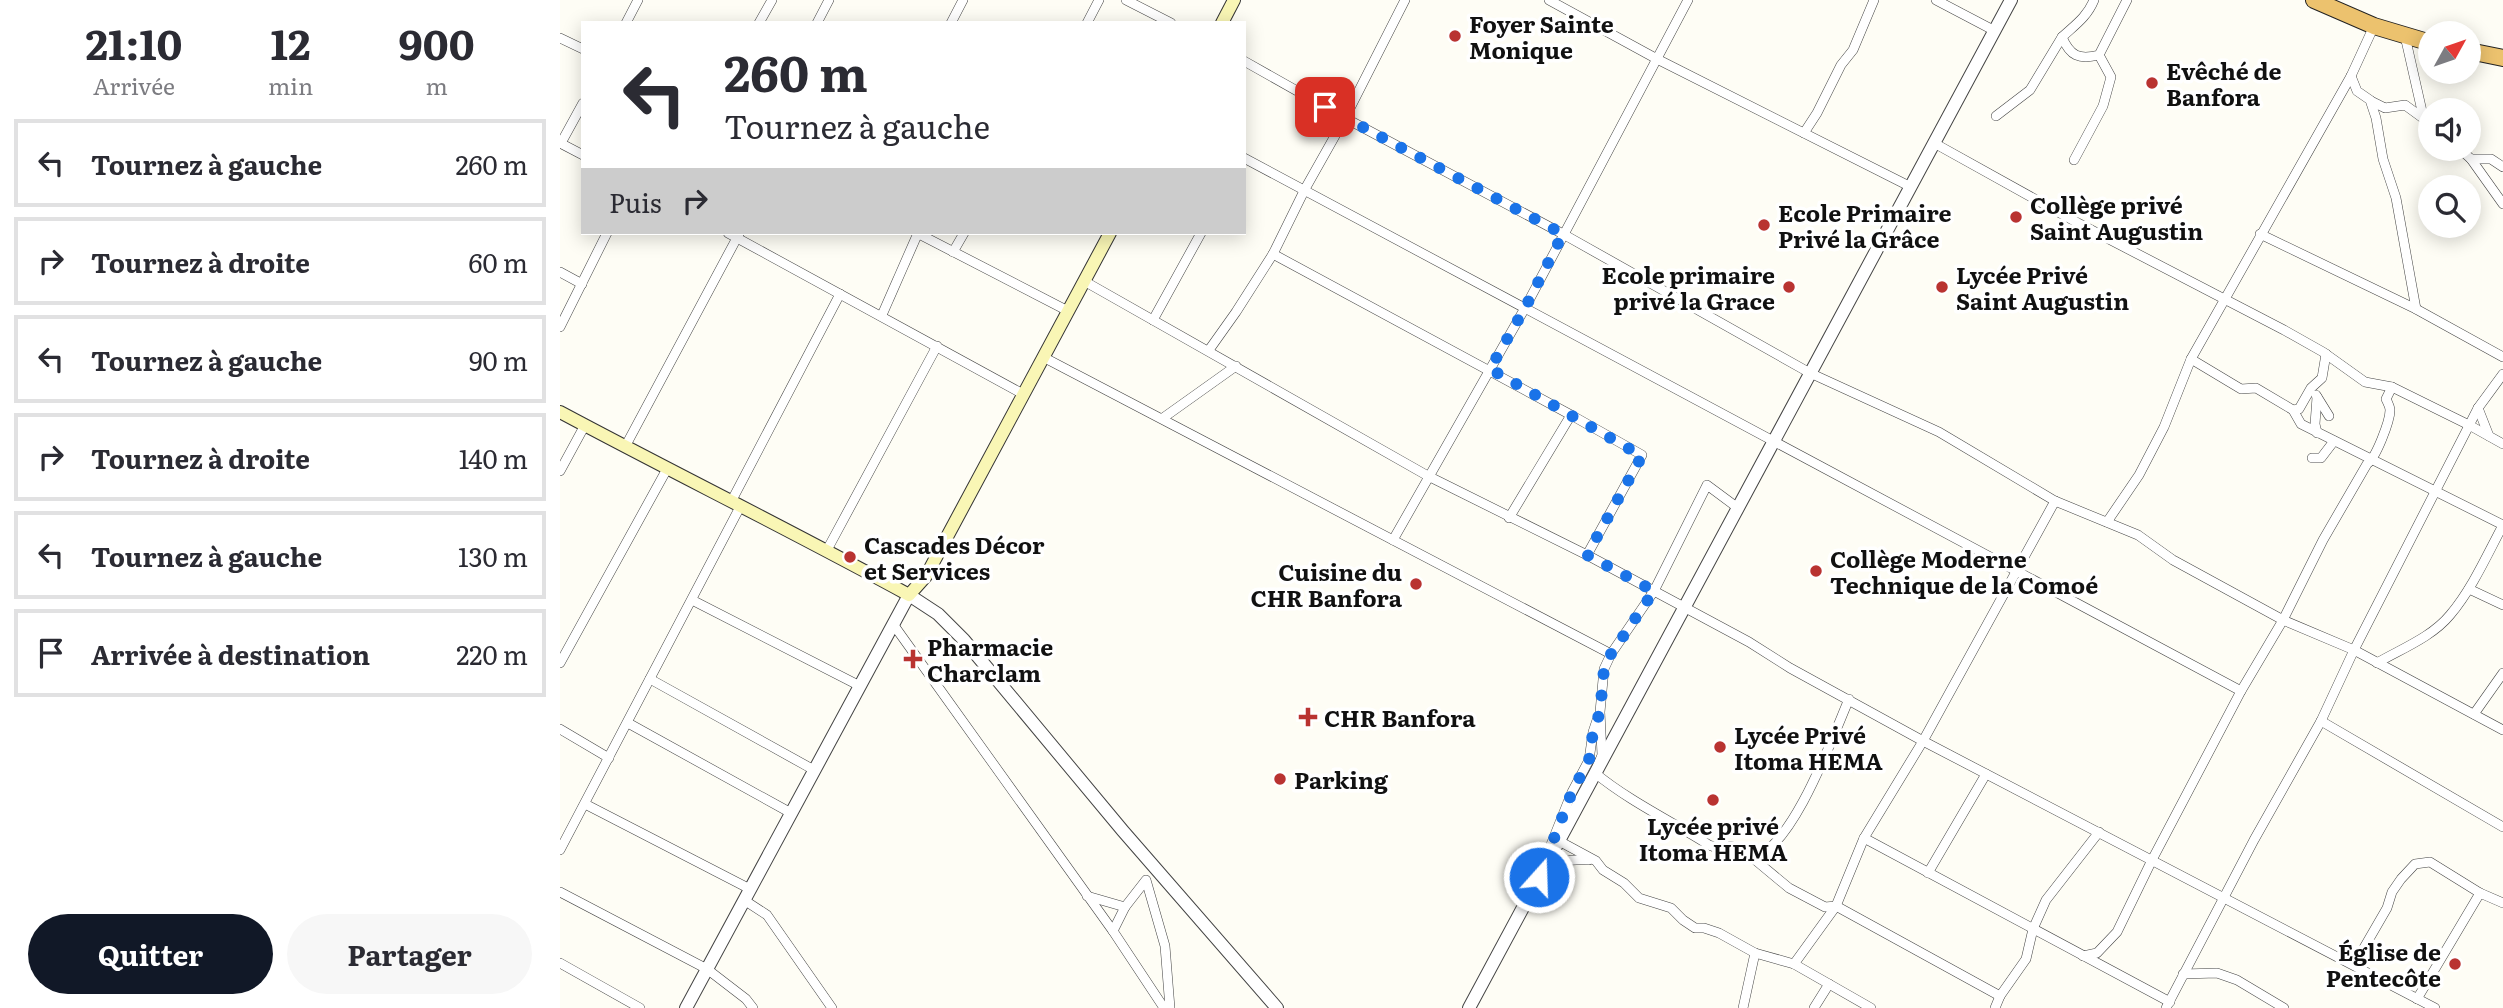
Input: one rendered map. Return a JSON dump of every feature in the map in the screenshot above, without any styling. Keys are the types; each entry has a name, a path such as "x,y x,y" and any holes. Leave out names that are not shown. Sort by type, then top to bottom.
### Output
{"highway":[{"path":"2315,0 2335,4 2374,26 2418,40"},
{"path":"2482,54 2503,58"}],"main road":[{"path":"1223,21 1234,0"},
{"path":"560,412 909,595 926,576 1109,235"}],"street":[{"path":"627,21 638,0"},
{"path":"760,21 772,0"},
{"path":"818,21 829,0"},
{"path":"952,21 963,0"},
{"path":"1088,21 1099,0"},
{"path":"1126,0 1167,21"},
{"path":"1209,350 1273,254 1405,0"},
{"path":"1549,0 1564,4 1657,59 1911,187"},
{"path":"1393,540 1525,308 1688,0"},
{"path":"1804,133 1841,65 1853,50 1874,0"},
{"path":"1937,0 1995,31"},
{"path":"1469,1008 2011,0"},
{"path":"1996,116 2030,90 2062,37 2090,10 2094,0"},
{"path":"2099,55 2127,0"},
{"path":"2107,522 2139,475 2164,427 2191,359 2351,76 2374,26"},
{"path":"2405,36 2421,98"},
{"path":"2062,37 2068,50 2075,56 2086,58 2099,55"},
{"path":"560,38 581,48"},
{"path":"2074,160 2103,106 2111,77 2099,55"},
{"path":"1246,62 1563,234 1811,373 1939,432 2055,501 2138,535 2173,560 2284,620 2354,650 2503,730"},
{"path":"2351,76 2357,91 2370,100 2385,108 2405,105 2418,115"},
{"path":"2370,100 2383,159 2396,198 2416,309"},
{"path":"581,107 561,143 581,154"},
{"path":"1934,143 2078,223 2326,354 2365,382 2392,387 2503,444"},
{"path":"1246,159 2241,691"},
{"path":"2481,159 2491,159 2503,167"},
{"path":"2472,161 2503,204"},
{"path":"2260,234 2416,309 2503,357"},
{"path":"560,327 606,235"},
{"path":"625,447 734,235"},
{"path":"737,235 1023,394"},
{"path":"882,315 917,235"},
{"path":"922,235 1068,311"},
{"path":"953,252 963,235"},
{"path":"1153,320 1200,235"},
{"path":"1273,254 1490,369 1642,456 1587,555"},
{"path":"560,272 582,284"},
{"path":"1084,281 1428,476 1587,555 1923,741 2435,1008"},
{"path":"560,850 692,600 736,504 840,294"},
{"path":"827,550 937,346"},
{"path":"2292,410 2299,409 2311,388 2322,378 2326,354"},
{"path":"1043,357 1611,654"},
{"path":"2191,359 2241,389 2256,388 2292,410 2301,424 2317,433 2503,525 2469,589 2449,617 2417,641 2377,663"},
{"path":"1163,418 1236,366"},
{"path":"1864,838 2107,969 2168,1005 2321,721 2354,650 2478,408 2503,374"},
{"path":"2107,969 2104,955 2108,944 2125,918 2152,860 2241,691 2284,620 2323,540 2367,464 2372,461 2385,429 2390,409 2386,399 2392,387"},
{"path":"2311,388 2329,416"},
{"path":"2316,397 2317,433"},
{"path":"2478,408 2489,436"},
{"path":"1509,518 1571,415"},
{"path":"560,471 584,425"},
{"path":"2312,458 2320,458 2334,441"},
{"path":"560,663 667,469"},
{"path":"1595,773 1602,755 1600,712 1604,669 1611,654 1654,591 1707,485 1738,508"},
{"path":"1794,964 1836,906 1864,838 1923,741 2055,501"},
{"path":"2469,589 2503,606"},
{"path":"686,1008 909,595 939,614 964,640 1277,1008"},
{"path":"692,600 860,686"},
{"path":"893,624 1113,930 1164,1008"},
{"path":"2474,714 2503,673"},
{"path":"650,679 814,770"},
{"path":"1754,857 1767,851 1800,810 1849,699"},
{"path":"1541,873 1572,792 1586,768 1600,712"},
{"path":"2321,721 2503,827"},
{"path":"628,723 791,813"},
{"path":"560,729 609,758"},
{"path":"1595,773 1617,791 1709,845 1742,849 1789,888 1825,907 1836,906 2000,996"},
{"path":"1928,873 1986,774"},
{"path":"585,804 747,895 767,915 832,1008"},
{"path":"1995,1008 2026,958 2038,915 2054,888 2069,873 2099,832"},
{"path":"1559,841 1596,861 1603,870 1625,883 1639,898 1663,904 1695,928 1719,933 1755,953 1794,964 1871,1008"},
{"path":"1541,873 1555,862 1596,861"},
{"path":"2354,965 2387,908 2396,886 2415,864 2430,862 2480,893 2503,903"},
{"path":"1113,930 1125,907 1146,880 1153,864"},
{"path":"1146,880 1165,946 1170,1008"},
{"path":"560,892 707,969 746,999 753,1008"},
{"path":"2417,999 2480,893"},
{"path":"1087,896 1125,907"},
{"path":"2083,956 2097,953 2108,944"},
{"path":"1743,1008 1755,953"},
{"path":"560,963 640,1008"},
{"path":"2183,974 2217,973 2227,976 2284,1008"},
{"path":"1814,1008 1829,984"}],"place":[{"name":"Foyer Sainte Monique","path":"1455,36"},
{"name":"Evêché de Banfora","path":"2152,83"},
{"name":"Collège privé Saint Augustin","path":"2016,217"},
{"name":"Ecole Primaire Privé la Grâce","path":"1764,225"},
{"name":"Ecole primaire privé la Grace","path":"1789,287"},
{"name":"Lycée Privé Saint Augustin","path":"1942,287"},
{"name":"Cascades Décor et Services","path":"850,557"},
{"name":"Collège Moderne Technique de la Comoé","path":"1816,571"},
{"name":"Cuisine du CHR Banfora","path":"1416,584"},
{"name":"Pharmacie Charclam","path":"913,659"},
{"name":"CHR Banfora","path":"1308,717"},
{"name":"Lycée Privé Itoma HEMA","path":"1720,747"},
{"name":"Parking","path":"1280,779"},
{"name":"Lycée privé Itoma HEMA","path":"1713,800"},
{"name":"Église de Pentecôte","path":"2455,964"}],"route":[{"path":"1325,107 1563,234 1490,369 1642,456 1587,555 1654,591 1611,654 1604,669 1600,712 1593,732 1589,760 1561,817 1539,877"}]}
